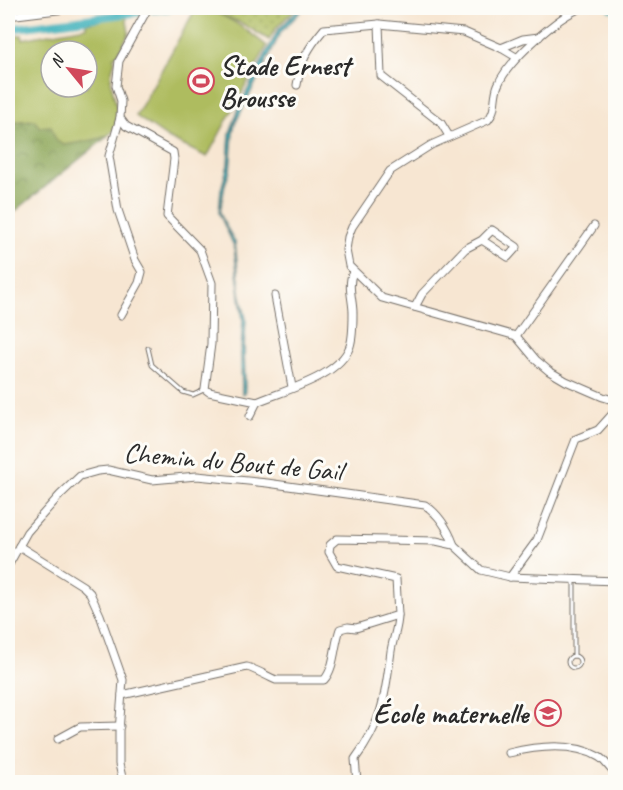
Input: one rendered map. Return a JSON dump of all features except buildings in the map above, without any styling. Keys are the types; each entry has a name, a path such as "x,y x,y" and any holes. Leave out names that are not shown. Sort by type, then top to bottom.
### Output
{"street":[{"path":"8,16 74,8"},
{"path":"121,315 139,283 142,272 135,260 118,210 109,156 120,118 121,101 116,86 119,61 137,32 148,8"},
{"path":"582,8 561,20 516,57 505,71 497,87 491,117 405,160 385,177 352,227 346,250 347,260 353,272 382,298 516,336 536,360 549,371 584,389 615,401"},
{"path":"297,85 300,65 324,29 379,24 464,32 516,57"},
{"path":"379,24 381,76 441,123 449,136"},
{"path":"501,48 517,41 541,36"},
{"path":"120,118 126,126 173,152 167,216 200,250 212,284 211,344 205,389 208,392 257,402 331,371 350,345 353,313 350,284 353,272"},
{"path":"516,336 594,226"},
{"path":"415,307 422,294 465,249 482,240 492,230 517,247 508,257 482,240"},
{"path":"275,296 292,387"},
{"path":"250,416 257,402"},
{"path":"510,577 537,540 576,439 598,430 615,410"},
{"name":"Chemin du Bout de Gail","path":"8,566 27,532 80,476 88,472 108,470 152,480 197,476 278,484 425,505 433,510 447,528 454,545"},
{"path":"357,783 355,759 372,735 382,711 392,648 398,628 396,579 337,566 329,552 330,545 337,540 436,541 454,545 482,570 510,577 615,581"},
{"path":"8,548 19,546 73,578 90,593 123,680 120,726 120,764 123,783"},
{"path":"122,695 247,667 276,680 312,682 324,680 329,674 340,629 356,628 398,615"},
{"path":"58,739 80,727 120,726"},
{"path":"509,753 522,750 578,748 602,758 615,774"}],"lane":[{"path":"148,348 152,365 183,392 193,395 205,389"},
{"path":"574,579 574,656"}],"green space":[{"name":"Stade Ernest Brousse","path":"196,8 205,9 224,17 267,46 207,157 168,138 136,116"},
{"path":"206,8 296,8 276,28 269,40 243,24"},
{"path":"126,15 129,33 117,55 113,57 115,60 111,78 117,121 111,133 96,139 65,145 57,141 51,126 39,127 35,120 8,122 8,36 22,35 23,39 86,27 86,23"},
{"path":"35,120 51,126 65,145 108,136 8,217 8,124"}],"water":[{"path":"300,8 304,8 281,32 235,124 230,171 220,212 235,242 240,293 246,319 245,393 242,394 243,320 234,246 219,213 221,190 228,165 230,133 240,105 278,30"}],"waterway":[{"path":"154,10 171,8"},
{"path":"611,8 616,8"},
{"path":"8,29 140,12"}],"place":[{"name":"Stade Ernest Brousse","path":"201,81"},
{"name":"École maternelle","path":"548,713"}]}
